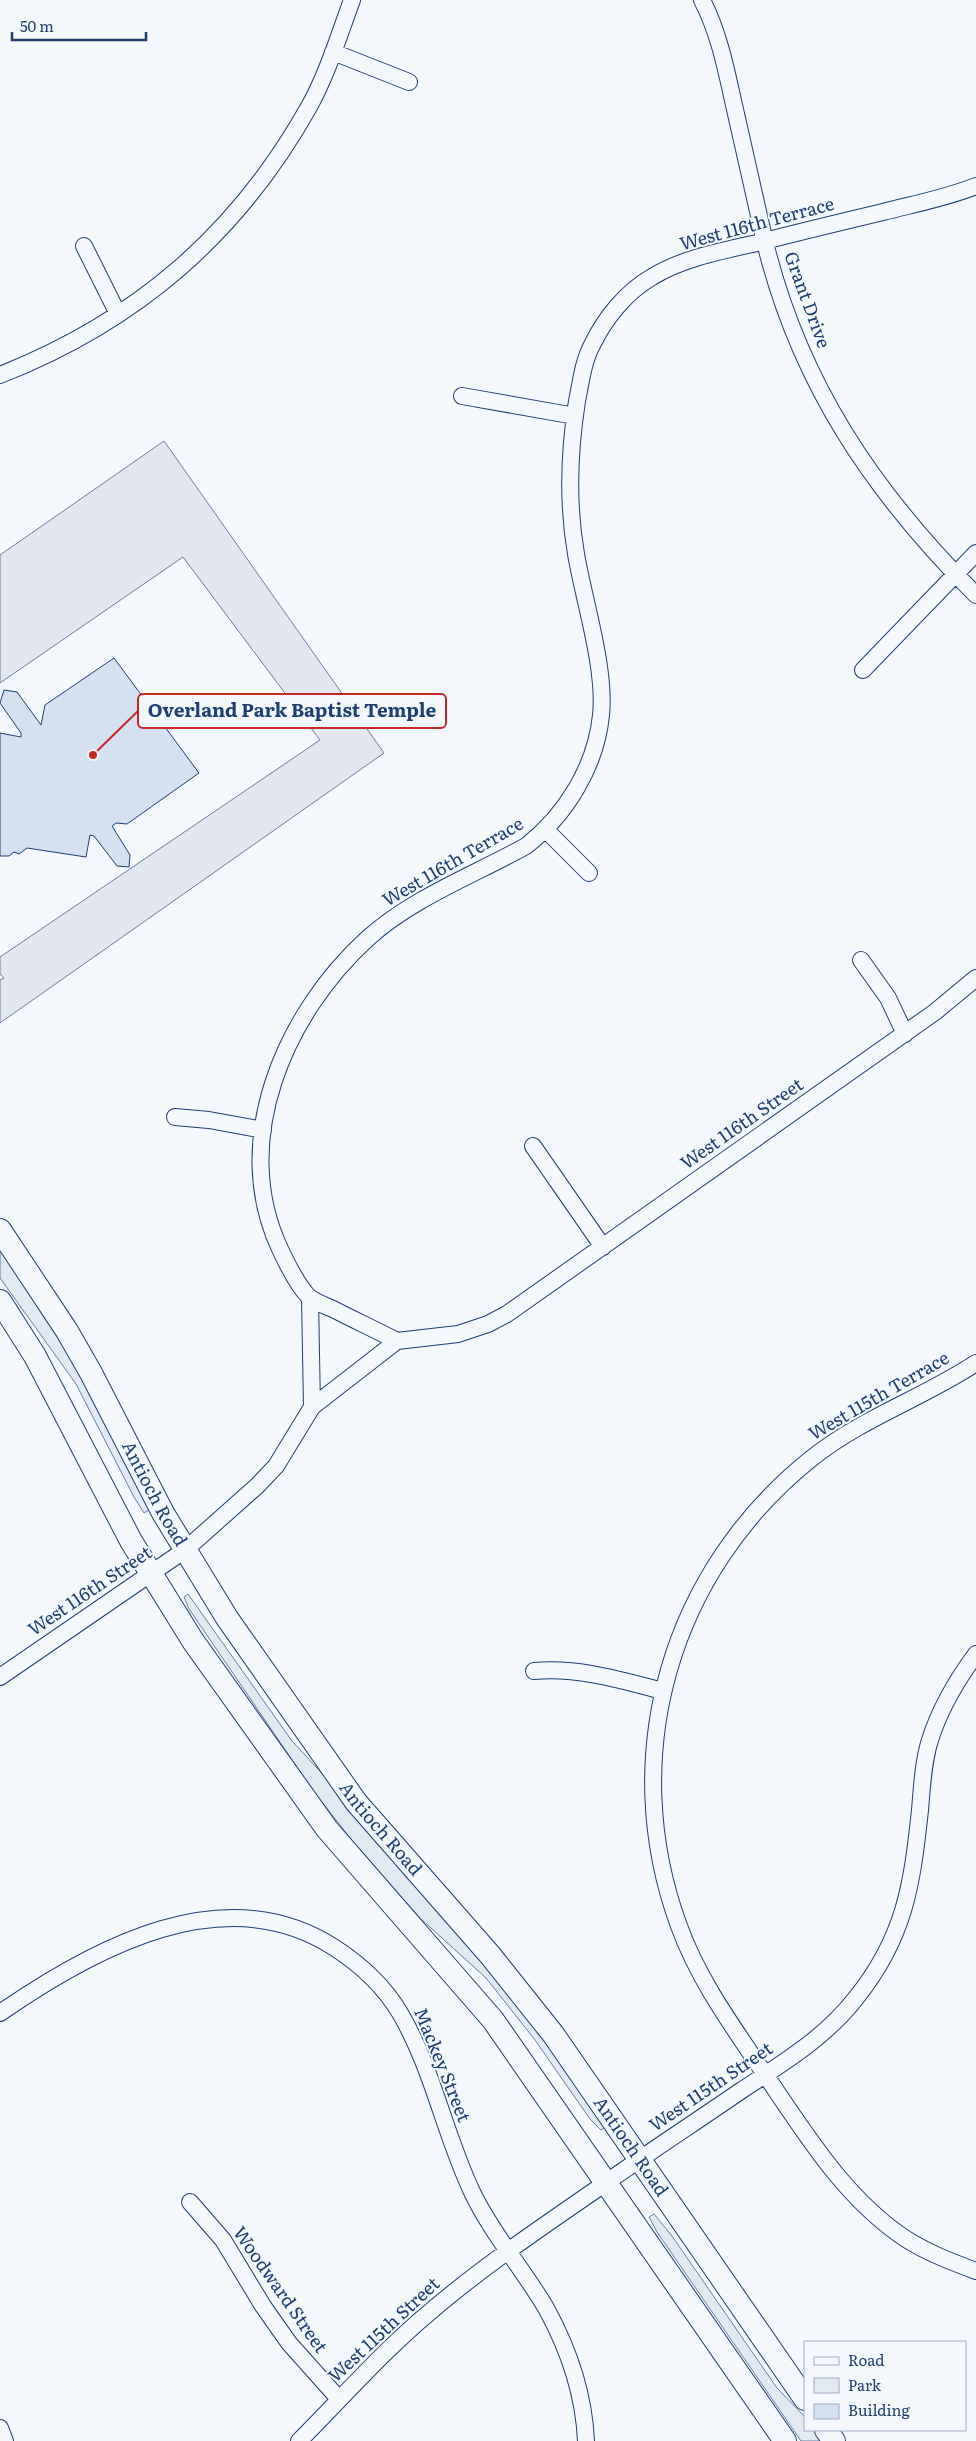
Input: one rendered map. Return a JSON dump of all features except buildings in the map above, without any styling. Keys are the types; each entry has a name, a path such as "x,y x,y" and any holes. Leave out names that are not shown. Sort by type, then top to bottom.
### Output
{"main road":[{"name":"Antioch Road","path":"0,1230 41,1289 91,1373 141,1474 184,1550 227,1618 356,1802 522,1993 553,2034 804,2397"},
{"path":"0,1301 36,1356 150,1574 193,1641 301,1796 359,1868 493,2020 785,2441"}],"street":[{"path":"0,375 59,350 85,336 188,263 248,198 277,160 310,104 334,52 352,0"},
{"name":"Grant Drive","path":"702,0 722,49 772,269 797,338 823,395 851,445 891,502 976,595"},
{"path":"334,52 409,82"},
{"name":"West 116th Terrace","path":"397,1341 310,1298 287,1264 273,1234 265,1207 260,1177 263,1130 268,1101 287,1044 308,1006 338,968 368,938 393,919 526,846 546,830 577,788 594,751 601,718 600,676 570,512 569,469 582,373 591,346 607,319 627,296 652,277 693,258 926,201 976,186"},
{"path":"84,246 118,314"},
{"path":"462,396 575,416"},
{"path":"863,670 976,554"},
{"name":"West 116th Terrace","path":"546,830 589,872"},
{"path":"861,960 888,998 904,1034"},
{"name":"West 116th Street","path":"0,1677 184,1550 257,1486 276,1466 312,1407 397,1341 458,1334 488,1324 507,1314 904,1034 976,978"},
{"path":"175,1117 209,1120 263,1130"},
{"path":"533,1146 603,1247"},
{"path":"310,1298 312,1407"},
{"name":"West 115th Terrace","path":"976,1364 855,1428 814,1456 776,1488 739,1530 708,1576 688,1614 672,1652 656,1723 653,1775 655,1826 663,1876 679,1926 700,1974 766,2075 830,2166 871,2212 914,2243 944,2259 976,2271"},
{"name":"West 115th Street","path":"299,2441 364,2373 429,2312 508,2252 606,2182 807,2046 840,2017 868,1983 884,1957 908,1897 929,1743 940,1711 956,1681 976,1654"},
{"path":"534,1671 579,1672 663,1691"},
{"name":"Mackey Street","path":"0,2013 71,1969 154,1930 192,1920 252,1918 270,1921 322,1940 368,1972 390,1997 415,2042 473,2194 508,2252 545,2307 562,2340 577,2386 585,2424 586,2441"},
{"name":"Woodward Street","path":"190,2202 223,2240 263,2306 289,2343 339,2399"},
{"path":"0,2428 5,2441"}],"green space":[{"path":"0,1245 64,1341 149,1510 144,1513 76,1384 0,1278"},
{"path":"188,1594 292,1741 329,1781 522,2008 605,2127 601,2130 590,2119 535,2040 486,1978 420,1918 351,1839 314,1792 189,1609 184,1597"},
{"path":"654,2214 672,2236 777,2388 804,2416 804,2431 816,2431 824,2441 801,2441 657,2232 649,2217"}],"shaded area":[{"path":"164,441 384,753 0,1023 0,980 4,978 0,974 0,957 320,740 183,557 0,683 0,555"}],"place":[{"name":"Overland Park Baptist Temple","path":"93,755"}]}
